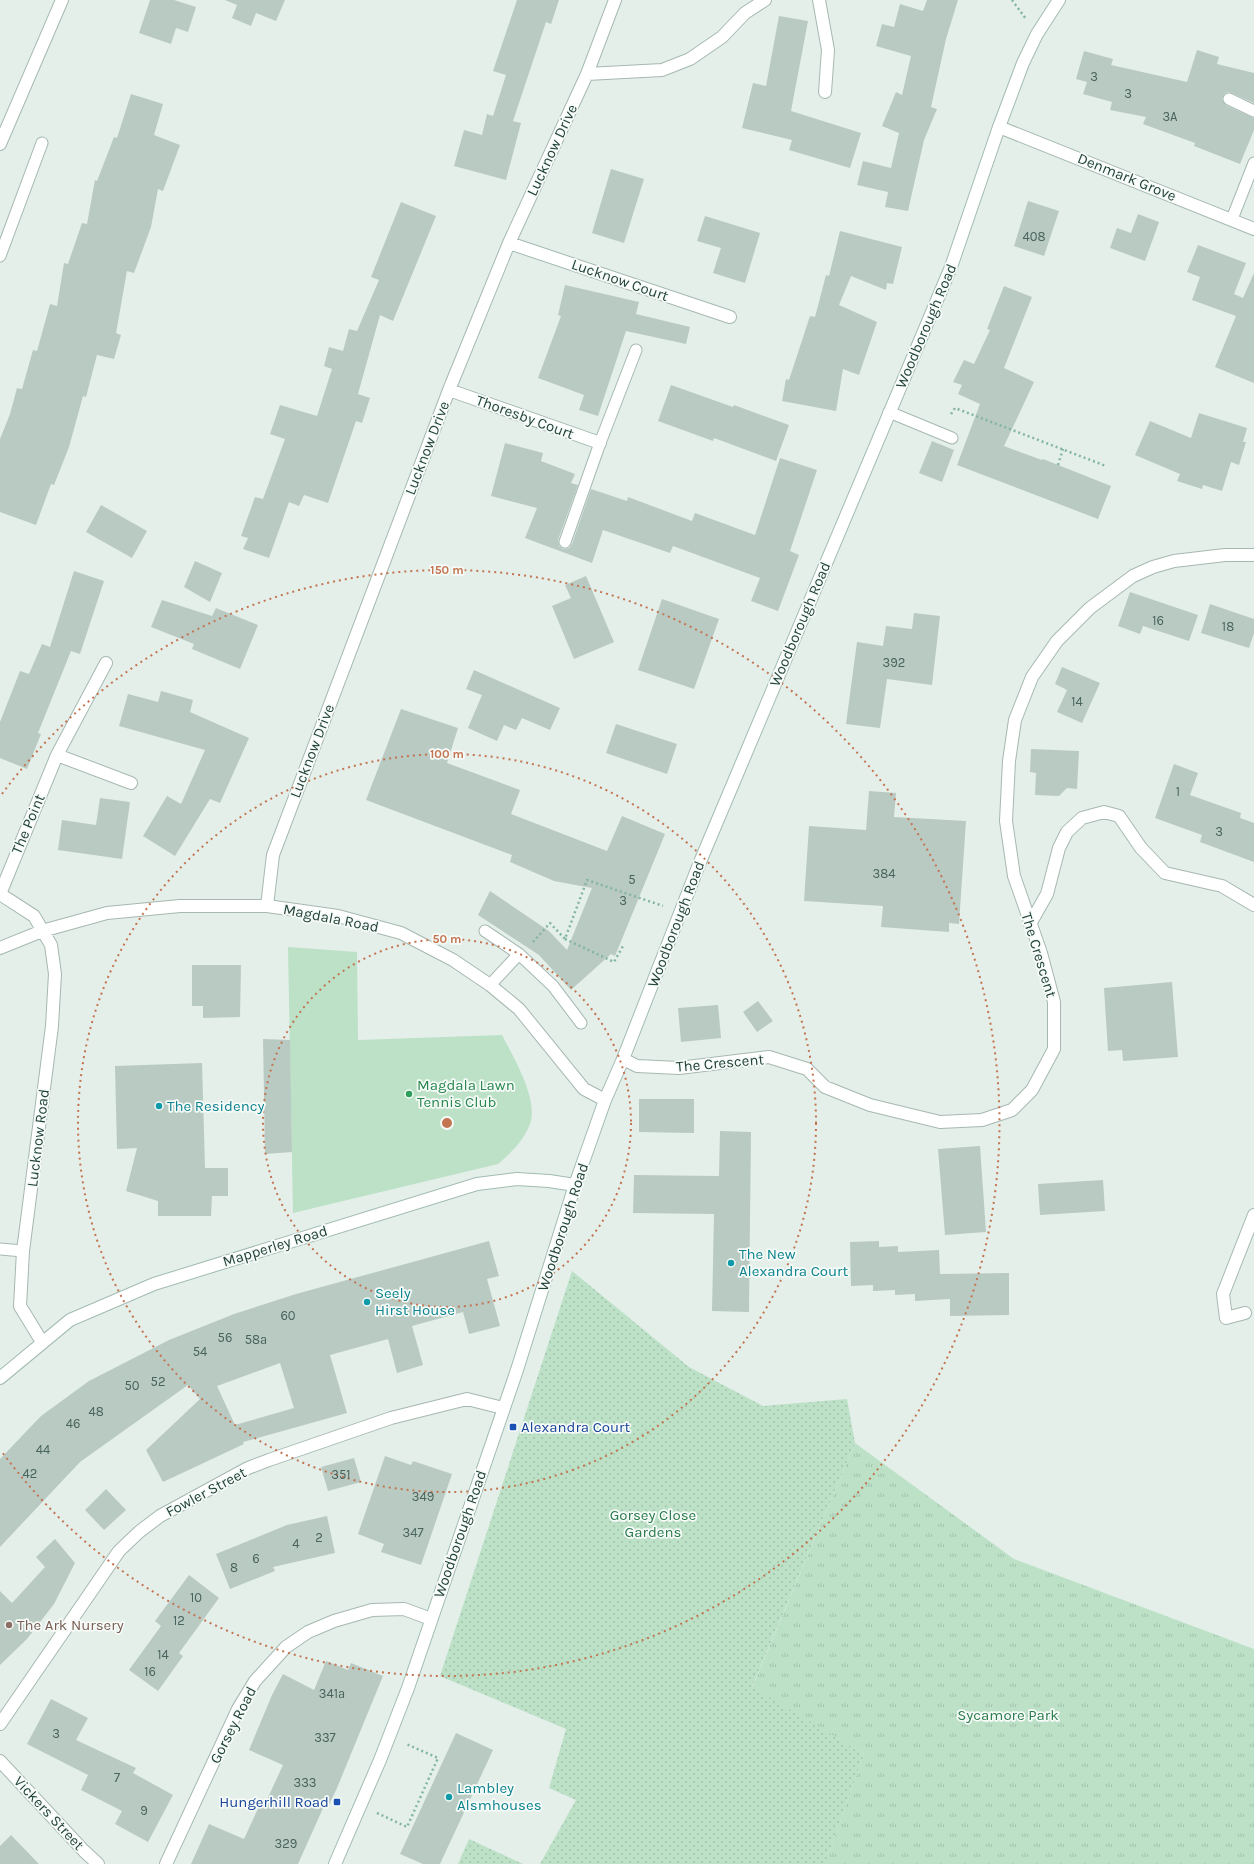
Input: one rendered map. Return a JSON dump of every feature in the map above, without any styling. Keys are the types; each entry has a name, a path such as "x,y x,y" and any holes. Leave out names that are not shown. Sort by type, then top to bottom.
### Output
{"street":[{"path":"0,144 62,0"},
{"name":"Lucknow Drive","path":"267,906 273,855 449,390 509,243 587,74 615,0"},
{"path":"587,74 662,70 690,59 722,36 745,13 764,0"},
{"path":"819,0 828,50 825,92"},
{"name":"Woodborough Road","path":"335,1864 361,1806 408,1688 517,1370 575,1185 605,1100 623,1059 700,862 951,267 999,127 1023,63 1037,34 1059,0"},
{"name":"Denmark Grove","path":"999,127 1254,229"},
{"name":"Lucknow Court","path":"509,243 730,317"},
{"name":"Thoresby Court","path":"449,390 600,443"},
{"name":"The Crescent","path":"623,1059 637,1066 679,1068 769,1057 807,1069 825,1087 870,1106 940,1122 982,1120 1012,1110 1032,1090 1054,1049 1054,1002 1041,953 1014,876 1006,821 1009,761 1015,720 1032,677 1057,640 1090,608 1133,576 1153,567 1174,561 1225,555 1254,556"},
{"name":"The Point","path":"0,894 57,755 106,663"},
{"path":"57,755 131,783"},
{"path":"1030,924 1047,894 1059,848 1067,832 1082,818 1104,812 1119,816 1141,848 1165,873 1222,886 1254,905"},
{"name":"Lucknow Road","path":"0,894 34,916 51,945 55,981 52,1026 23,1251 20,1306 42,1342"},
{"name":"Magdala Road","path":"0,948 42,931 107,913 180,906 267,906 338,916 401,933 453,960 490,985 519,1009 584,1089 605,1100"},
{"name":"Mapperley Road","path":"0,1378 70,1320 154,1284 477,1184 518,1179 550,1181 575,1185"},
{"path":"1245,1313 1226,1318 1224,1294 1254,1215"},
{"name":"Fowler Street","path":"0,1724 119,1551 139,1532 160,1516 248,1468 320,1441 392,1418 467,1399 503,1408"},
{"name":"Gorsey Road","path":"166,1864 238,1709 255,1681 286,1647 308,1632 334,1621 372,1610 404,1609 431,1619"},
{"name":"Vickers Street","path":"0,1760 84,1851 98,1864"}],"lane":[{"path":"1229,99 1254,110"},
{"path":"0,256 42,143"},
{"path":"1232,219 1254,163"},
{"path":"565,542 600,443 636,350"},
{"path":"889,412 952,438"},
{"path":"485,931 518,954 553,986 581,1023"},
{"path":"490,985 518,954"},
{"path":"0,1249 23,1251"}],"path":[{"path":"951,414 955,408 1106,466"},
{"path":"1058,465 1063,449"},
{"path":"565,939 587,880 654,903"},
{"path":"530,946 550,922 565,939 614,962 623,946"},
{"path":"361,1806 407,1827 438,1758 389,1737"}],"green space":[{"name":"Magdala Lawn Tennis Club","path":"288,947 357,952 358,1040 502,1035 524,1078 531,1103 532,1114 530,1124 517,1146 498,1164 293,1213"},
{"name":"Gorsey Close Gardens","path":"572,1271 689,1367 763,1406 847,1399 855,1443 752,1687 864,1754 825,1864 540,1864 576,1800 549,1788 566,1729 440,1676"},
{"name":"Sycamore Park","path":"855,1443 1014,1559 1254,1649 1254,1864 825,1864 864,1754 752,1688"},
{"path":"469,1839 523,1864 458,1864"}],"building":[{"path":"150,0 174,0 196,7 188,32 176,28 171,44 139,33"},
{"path":"225,0 285,0 276,21 256,13 251,26 232,18 237,5"},
{"path":"517,0 559,0 551,24 546,22 513,121 521,123 506,180 454,166 464,130 482,135 487,114 493,116 506,75 493,71"},
{"path":"927,0 958,0 946,39 931,107 937,109 924,140 908,211 885,207 888,192 857,185 863,161 891,168 899,133 882,126 896,92 902,95 911,56 876,46 882,24 894,27 900,4 923,11"},
{"path":"779,16 808,21 791,111 861,133 850,168 789,150 792,140 742,128 753,83 766,86"},
{"path":"1197,50 1219,57 1217,64 1254,73 1254,103 1229,92 1225,93 1222,99 1226,105 1254,118 1254,130 1240,164 1194,146 1195,143 1143,124 1146,117 1110,110 1112,102 1083,94 1087,82 1076,79 1084,51 1113,59 1111,65 1187,82"},
{"path":"131,94 163,104 154,135 180,145 163,191 158,189 151,227 134,273 127,271 116,333 121,335 114,359 97,355 86,397 83,396 69,447 54,485 51,484 36,525 0,512 0,439 10,414 17,388 22,389 33,350 37,351 50,304 57,306 64,263 68,264 82,223 87,224 95,180 97,181 114,137 117,138"},
{"path":"611,169 644,179 624,243 592,233"},
{"path":"1028,201 1059,211 1044,256 1014,246"},
{"path":"401,202 436,216 393,321 380,315 358,394 370,398 362,423 356,421 328,503 304,495 299,506 289,502 269,558 243,549 248,538 241,536 255,497 263,499 285,439 270,434 280,405 317,416 332,369 324,366 329,347 343,351 349,329 357,331 379,280 371,277"},
{"path":"1138,214 1159,222 1145,261 1110,248 1117,228 1131,233"},
{"path":"705,216 760,233 745,283 713,273 721,248 697,241"},
{"path":"840,231 902,247 893,284 887,283 886,290 851,276 839,305 877,322 859,375 843,369 836,411 782,401 786,379 789,380 810,316 815,317 826,275 829,276"},
{"path":"1198,245 1246,263 1234,294 1243,298 1254,273 1254,383 1215,367 1236,316 1192,300 1200,277 1187,272"},
{"path":"565,285 639,302 636,314 690,327 686,344 626,331 598,416 579,410 584,395 538,378 561,316 558,315"},
{"path":"1004,286 1032,297 1004,368 1034,382 1004,446 1042,460 1043,459 1111,486 1098,519 957,465 980,404 958,394 962,385 953,382 964,360 974,364 990,330 987,329"},
{"path":"671,385 733,407 734,405 789,425 776,461 714,438 713,441 658,421"},
{"path":"1199,413 1247,428 1243,442 1246,442 1239,465 1231,462 1222,491 1203,485 1202,489 1177,481 1180,474 1135,455 1150,421 1191,438"},
{"path":"932,441 954,450 942,482 919,473"},
{"path":"505,443 543,453 541,461 575,474 571,483 578,485 558,540 559,546 563,549 569,548 572,544 591,489 627,501 628,497 692,521 695,513 755,535 780,458 817,470 790,551 799,555 778,611 751,601 760,578 673,546 670,553 603,530 592,563 525,538 537,508 491,496"},
{"path":"101,505 147,531 132,558 86,532"},
{"path":"195,561 222,573 210,602 184,587"},
{"path":"74,571 104,581 80,654 71,651 38,733 41,734 27,769 0,758 0,722 20,671 29,674 42,644 50,647"},
{"path":"586,576 614,642 574,659 552,606 571,598 565,585"},
{"path":"1130,592 1198,615 1189,641 1143,626 1140,634 1118,626"},
{"path":"662,599 719,619 694,689 638,670"},
{"path":"162,600 212,616 216,608 258,625 240,669 192,649 194,644 151,627"},
{"path":"1210,604 1254,619 1254,633 1249,648 1201,633"},
{"path":"914,613 940,616 932,685 887,679 880,728 846,724 857,642 883,646 886,626 912,629"},
{"path":"1062,667 1100,683 1082,723 1057,712 1067,690 1055,684"},
{"path":"474,670 560,708 550,730 522,718 516,730 504,725 497,741 468,728 482,695 466,689"},
{"path":"161,691 193,700 190,712 249,738 220,803 210,799 175,856 143,836 167,796 181,804 205,750 119,726 128,694 158,702"},
{"path":"401,709 458,728 447,763 520,790 511,814 607,851 622,816 665,834 615,956 611,954 571,990 539,955 478,915 490,891 549,931 567,950 592,888 554,881 510,862 512,855 366,800"},
{"path":"616,724 677,744 667,774 606,753"},
{"path":"1031,749 1079,751 1077,789 1067,788 1059,796 1035,795 1036,773 1030,772"},
{"path":"1174,764 1198,773 1190,795 1241,813 1240,818 1254,823 1254,862 1200,842 1202,835 1155,818"},
{"path":"869,791 896,793 894,817 966,821 959,924 949,923 949,932 881,927 883,906 804,901 809,826 866,830"},
{"path":"100,798 130,802 122,859 58,850 62,820 96,825"},
{"path":"192,965 241,965 240,1017 203,1018 203,1006 192,1006"},
{"path":"1172,982 1178,1057 1123,1061 1122,1050 1108,1051 1104,988"},
{"path":"758,1001 773,1021 757,1032 743,1012"},
{"path":"718,1005 721,1038 681,1042 678,1008"},
{"path":"263,1039 290,1040 292,1152 265,1154"},
{"path":"202,1063 205,1168 228,1168 228,1196 212,1196 211,1216 158,1216 158,1201 126,1191 137,1148 117,1149 115,1066"},
{"path":"639,1099 694,1099 694,1133 639,1132"},
{"name":"The New Alexandra Court","path":"720,1131 751,1132 749,1312 712,1311 714,1214 633,1213 634,1175 719,1176"},
{"path":"980,1146 986,1232 945,1235 938,1149"},
{"path":"1103,1180 1105,1211 1040,1215 1038,1184"},
{"path":"489,1241 499,1276 487,1279 500,1326 469,1334 463,1312 412,1326 423,1365 397,1373 388,1339 330,1355 347,1413 243,1442 244,1444 163,1482 146,1450 200,1399 188,1385 80,1462 0,1547 0,1459 41,1416 89,1381 169,1340 234,1314 296,1294","holes":["280,1363 294,1408 235,1425 217,1386"]},
{"path":"879,1241 879,1247 898,1246 898,1252 939,1250 940,1274 1009,1273 1009,1315 950,1316 950,1299 915,1301 915,1294 895,1295 895,1290 873,1291 873,1285 851,1286 850,1242"},
{"path":"385,1456 411,1465 413,1461 452,1474 421,1565 381,1552 384,1544 358,1534"},
{"path":"354,1458 361,1482 328,1491 321,1467"},
{"path":"106,1489 126,1510 104,1530 85,1510"},
{"path":"327,1516 335,1553 273,1567 275,1571 230,1589 216,1554 287,1525"},
{"path":"55,1539 75,1563 54,1604 27,1639 0,1665 0,1591 12,1603 45,1567 36,1557"},
{"path":"189,1575 219,1598 179,1653 183,1656 158,1691 129,1670 161,1626 155,1621"},
{"path":"326,1661 348,1670 351,1663 383,1676 337,1788 328,1807 324,1806 298,1864 191,1864 209,1824 244,1839 261,1802 265,1804 283,1765 249,1750 272,1695 283,1674 314,1690"},
{"path":"51,1699 88,1718 76,1740 136,1768 133,1773 173,1795 148,1842 115,1824 122,1811 81,1790 88,1775 27,1744"},
{"name":"Lambley Alsmhouses","path":"456,1733 493,1750 440,1864 423,1864 400,1854"},
{"path":"11,1835 39,1864 0,1864 0,1846"}],"place":[{"name":"Magdala Lawn Tennis Club","path":"409,1094"},
{"name":"The Residency","path":"159,1106"},
{"name":"The New Alexandra Court","path":"731,1263"},
{"name":"Seely Hirst House","path":"367,1302"},
{"name":"Alexandra Court","path":"513,1427"},
{"name":"The Ark Nursery","path":"9,1625"},
{"name":"Lambley Alsmhouses","path":"449,1797"},
{"name":"Hungerhill Road","path":"337,1802"}]}
